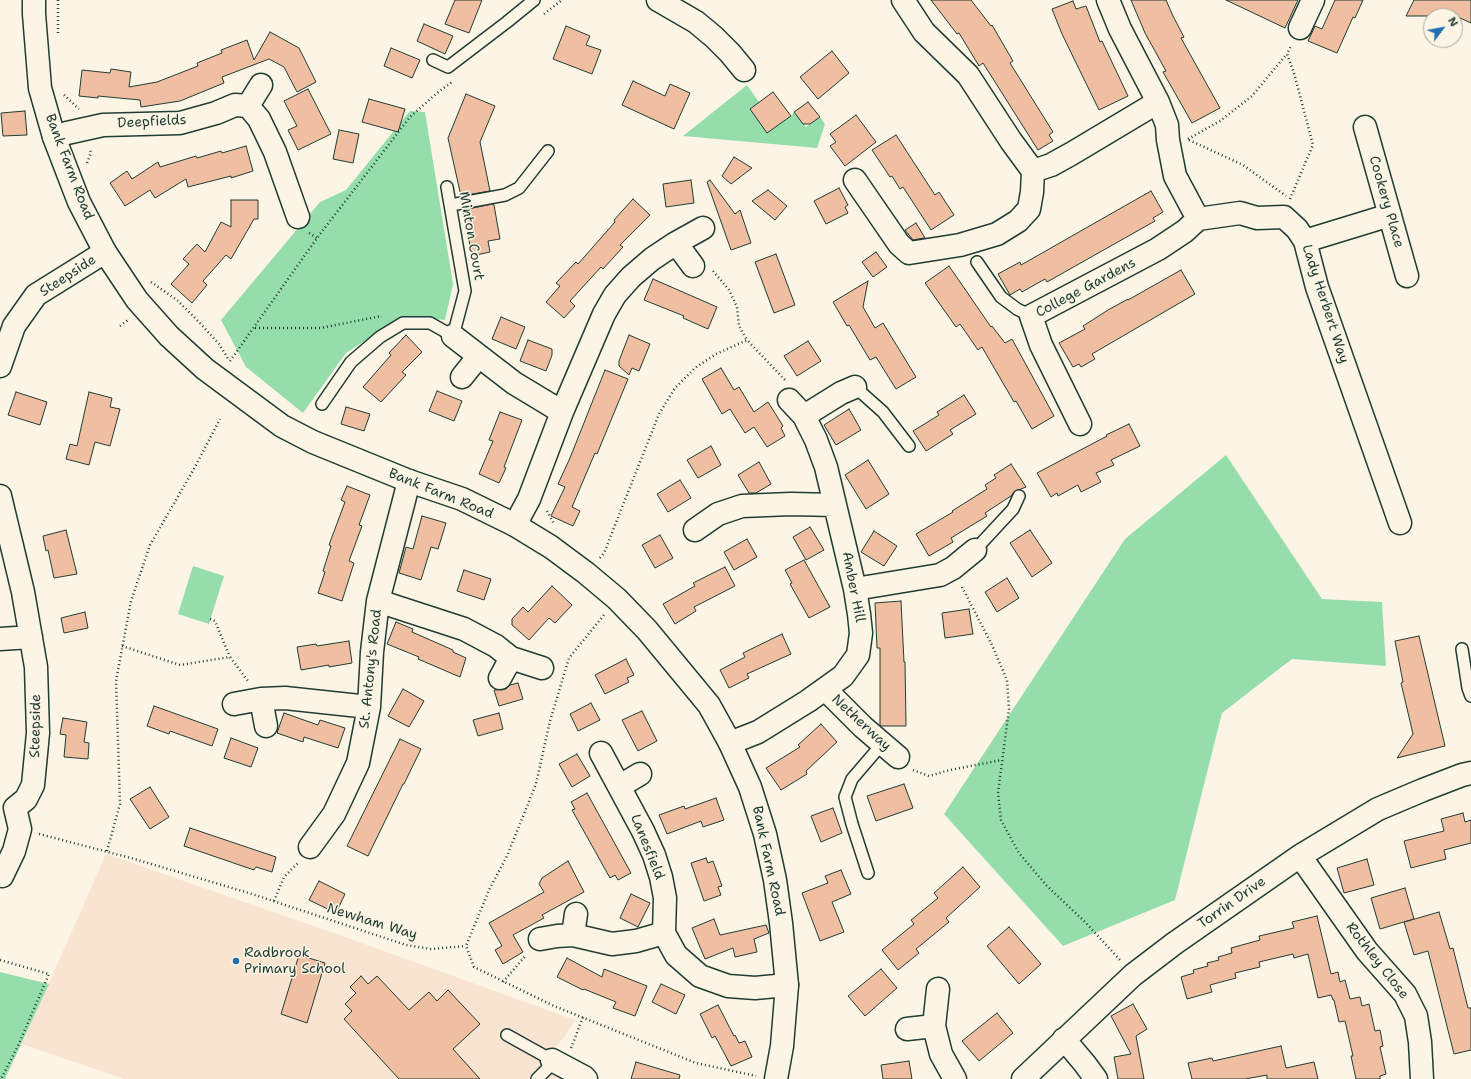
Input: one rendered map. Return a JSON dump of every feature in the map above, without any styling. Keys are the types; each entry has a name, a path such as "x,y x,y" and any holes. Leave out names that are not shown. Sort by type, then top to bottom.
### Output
{"street":[{"name":"Bank Farm Road","path":"34,0 40,88 54,137 79,202 105,252 137,300 169,336 205,369 282,426 313,442 409,481 462,499 515,525 551,547 586,573 617,599 647,630 709,705 730,743 750,787 765,834 775,880 782,924 786,985 782,1046 768,1078"},
{"path":"658,0 696,22 714,37 744,70"},
{"path":"855,180 899,244 910,253 960,245 997,234 1018,221 1029,209 1034,171 1011,141 968,75 924,32 902,0"},
{"path":"1108,0 1120,29 1158,102 1167,125 1178,140 1175,176 1198,220"},
{"path":"1300,28 1313,0"},
{"path":"261,84 248,106 259,119 299,202"},
{"path":"1034,171 1051,165 1071,154 1158,102"},
{"name":"Deepfields","path":"54,137 103,125 180,124 216,113 235,105 248,106"},
{"name":"Cookery Place","path":"1365,127 1407,276"},
{"name":"Lady Herbert Way","path":"1198,220 1240,213 1257,218 1284,217 1297,229 1305,241 1317,287 1400,524"},
{"path":"1305,241 1390,215"},
{"name":"College Gardens","path":"1080,424 1041,344 1031,316 1158,249 1185,231 1198,220"},
{"path":"515,525 529,499 562,412 604,314 615,295 631,277 652,259 676,243 703,228"},
{"path":"676,243 693,266"},
{"name":"Steepside","path":"0,366 14,326 36,295 105,252"},
{"path":"453,336 514,383 562,412"},
{"path":"462,377 478,356"},
{"path":"804,416 841,393 855,387"},
{"name":"Amber Hill","path":"730,743 758,732 825,689 843,676 858,655 861,633 855,589 835,504 816,440 804,416 789,400"},
{"name":"St. Antony's Road","path":"310,847 334,814 358,763 369,707 372,652 378,601 409,481"},
{"name":"Steepside","path":"0,496 23,592 36,667 38,705 38,733 33,785 26,799 8,808 20,829 14,851 2,876"},
{"path":"695,530 718,514 742,506 835,504"},
{"path":"855,589 940,575 952,568 974,550"},
{"path":"378,601 464,629 496,646 511,658 542,668"},
{"path":"0,639 31,637"},
{"path":"500,678 511,658"},
{"name":"Netherway","path":"825,689 863,727 890,751"},
{"path":"234,704 261,699 285,698 369,707"},
{"path":"261,699 266,726"},
{"name":"Lanesfield","path":"601,753 620,786 654,855 661,877 665,898 664,933"},
{"name":"Torrin Drive","path":"1023,1079 1134,975 1175,943 1300,856 1378,809 1423,790 1471,773"},
{"path":"620,786 640,774"},
{"name":"Rothley Close","path":"1300,856 1367,951 1405,994 1416,1016 1420,1042 1422,1079"},
{"path":"540,939 558,936 574,925 612,944 636,941 664,933 676,955 700,976 728,986 755,988 786,985"},
{"path":"938,989 934,1026 940,1054 955,1079"},
{"path":"907,1029 934,1026"},
{"path":"1064,1039 1096,1079"},
{"path":"554,1061 586,1079"}],"lane":[{"path":"433,60 448,67 508,22 534,0"},
{"path":"451,205 505,195 519,188 548,151"},
{"name":"Minton Court","path":"447,187 465,291 453,336"},
{"path":"977,262 1001,297 1017,309 1031,316"},
{"path":"322,404 351,362 380,337 403,323 430,323 453,336"},
{"path":"855,387 883,412 909,446"},
{"path":"974,550 1006,518 1013,509 1019,496"},
{"path":"1462,649 1468,688 1471,696"},
{"path":"868,874 845,797 852,779 890,751"},
{"path":"507,1035 554,1061 537,1079"}],"path":[{"path":"58,0 58,34"},
{"path":"543,14 562,0"},
{"path":"1178,140 1220,121 1252,96 1287,54 1300,28"},
{"path":"1178,140 1243,165 1290,199 1313,145 1294,73 1287,54"},
{"path":"230,361 317,238 410,117 437,93 456,79"},
{"path":"62,89 63,95 79,108 80,112"},
{"path":"86,167 91,153 90,148"},
{"path":"693,266 709,267 729,290 737,307 739,326 747,340 789,385 789,400"},
{"path":"148,280 177,300 219,344 234,366"},
{"path":"254,328 320,328 393,314 403,323"},
{"path":"586,573 604,553 660,414 675,388 694,368 716,354 747,340"},
{"path":"108,851 120,804 116,681 131,601 150,545 195,467 220,419"},
{"path":"952,568 991,643 1007,680 1009,709 998,793 1000,820 1019,853 1046,885 1086,923 1134,975"},
{"path":"617,599 569,658 550,721 536,784 507,856 488,890 466,946 474,967 554,1006 696,1063 768,1078"},
{"path":"210,618 215,620 230,657 261,699"},
{"path":"122,646 180,665 230,657"},
{"path":"890,751 911,770 929,776 950,770 1002,760"},
{"name":"Newham Way","path":"20,829 108,851 274,901 406,945 431,949 466,946"},
{"path":"274,901 284,877 299,862 310,847"},
{"path":"503,982 540,939"},
{"path":"0,960 49,974 18,1046 1,1079"},
{"path":"554,1061 570,1049 583,1017"}],"shaded area":[{"name":"Radbrook Primary School","path":"106,854 348,938 575,1020 565,1036 539,1066 565,1079 124,1079 22,1044"}],"green space":[{"path":"747,85 759,102 750,109 791,116 794,112 806,127 820,117 825,124 817,148 683,136"},
{"path":"410,111 425,112 453,284 445,320 404,316 346,353 303,413 246,367 221,320 320,202 346,190"},
{"path":"1226,455 1322,599 1382,602 1386,666 1292,659 1222,713 1175,900 1063,946 944,814 1125,539"},
{"path":"193,566 224,576 209,624 178,614"},
{"path":"0,972 49,984 5,1079 0,1079"}],"building":[{"path":"455,0 482,0 469,33 445,24"},
{"path":"931,0 971,0 991,26 992,25 1013,61 1010,63 1053,132 1049,135 1053,141 1038,150 983,63 979,66 959,33 957,34"},
{"path":"1131,0 1166,0 1184,37 1181,38 1220,108 1192,123 1163,72 1166,71 1145,33"},
{"path":"1226,0 1298,0 1285,28"},
{"path":"1335,0 1363,0 1355,18 1353,17 1337,53 1308,41 1315,26 1322,29"},
{"path":"1414,0 1471,0 1471,23 1463,19 1463,8 1423,8 1423,16 1406,16"},
{"path":"1073,1 1076,9 1086,6 1100,42 1102,41 1128,96 1099,110 1062,34 1052,9"},
{"path":"424,24 453,36 445,54 417,41"},
{"path":"566,26 590,36 586,45 601,50 592,74 553,59"},
{"path":"270,32 299,48 316,82 297,92 284,67 269,59 222,77 224,83 180,101 141,107 140,100 98,96 98,98 79,96 82,70 110,73 111,69 131,72 129,87 157,82 198,66 197,63 222,53 221,50 247,40 254,60"},
{"path":"391,48 420,60 412,78 384,66"},
{"path":"832,51 849,73 818,99 800,77"},
{"path":"633,81 665,96 670,84 690,93 674,129 622,105"},
{"path":"308,89 331,134 298,150 288,130 297,126 284,101"},
{"path":"773,92 791,116 767,133 750,109"},
{"path":"466,94 495,106 480,142 490,191 461,196 448,138"},
{"path":"369,99 405,109 398,132 362,122"},
{"path":"808,102 820,117 810,124 803,124 794,112"},
{"path":"25,111 27,135 3,136 1,113"},
{"path":"856,115 876,142 845,166 830,146 836,142 830,134"},
{"path":"339,130 359,134 353,163 333,159"},
{"path":"896,135 935,195 939,192 954,215 931,230 903,187 900,189 872,150"},
{"path":"246,146 253,171 231,178 231,176 188,187 186,179 155,198 150,190 125,206 110,183 127,171 132,179 158,162 160,167 196,156 197,158 221,151 222,153"},
{"path":"734,157 752,168 731,184 722,176"},
{"path":"691,180 694,203 666,207 663,184"},
{"path":"710,180 735,214 740,210 751,243 731,250 707,182"},
{"path":"839,188 848,205 845,207 848,213 826,224 814,201"},
{"path":"768,190 787,206 775,220 752,201"},
{"path":"1151,191 1163,212 1153,218 1155,221 1047,282 1045,279 1022,292 1020,289 1010,295 998,274 1020,262 1021,265"},
{"path":"633,199 650,215 620,245 623,247 603,269 601,267 570,301 575,306 564,318 546,302 560,286 556,283 576,262 578,264"},
{"path":"231,200 258,200 258,219 254,219 231,259 226,255 203,281 207,285 192,303 171,284 189,264 183,259 197,244 205,252 221,222 231,227"},
{"path":"492,204 494,205 500,239 488,241 490,252 472,256 463,210"},
{"path":"916,223 925,238 913,240 905,230"},
{"path":"876,252 887,267 873,277 862,262"},
{"path":"776,254 795,305 774,313 755,262"},
{"path":"949,266 991,327 992,326 1005,343 1012,339 1054,416 1032,429 1016,401 1014,402 982,347 978,350 960,324 956,327 925,283"},
{"path":"1181,270 1195,294 1092,354 1095,359 1081,367 1079,364 1073,367 1059,343 1085,329 1083,326 1108,310"},
{"path":"653,279 717,307 708,329 683,318 684,316 644,300"},
{"path":"868,281 863,307 875,328 883,323 916,377 896,389 876,357 870,360 833,302"},
{"path":"501,317 525,327 516,349 492,339"},
{"path":"406,335 422,352 402,372 406,375 381,402 363,387 391,355 389,353"},
{"path":"629,335 650,344 639,371 632,368 629,375 619,366 619,361"},
{"path":"528,340 552,349 552,355 546,371 520,361"},
{"path":"808,341 821,361 797,376 784,356"},
{"path":"721,368 734,390 739,387 754,412 768,402 783,426 781,428 785,436 767,447 754,427 745,433 730,409 722,414 702,379"},
{"path":"605,370 628,379 597,454 595,453 572,507 580,511 573,526 551,516 565,487 558,484"},
{"path":"437,391 462,401 454,421 429,411"},
{"path":"16,392 47,402 40,425 8,415"},
{"path":"89,392 112,398 110,407 120,409 110,446 95,442 89,465 66,459 70,444 77,446"},
{"path":"964,395 976,414 950,430 953,434 926,451 913,431 939,415 937,412"},
{"path":"346,407 370,414 364,431 341,424"},
{"path":"849,409 861,430 836,445 824,425"},
{"path":"500,412 522,420 504,467 506,468 499,483 479,474 493,441 489,440"},
{"path":"1129,424 1140,446 1111,460 1114,465 1096,473 1101,482 1081,492 1078,485 1058,496 1057,493 1051,497 1037,473"},
{"path":"711,446 721,465 698,478 687,460"},
{"path":"868,460 889,494 866,509 845,475"},
{"path":"759,462 771,484 756,493 749,493 738,475"},
{"path":"1011,464 1026,487 1015,491 1011,496 985,513 987,516 951,538 953,542 929,556 916,534 953,512 952,511 987,489 985,485 996,478 994,475"},
{"path":"680,480 691,498 668,512 657,494"},
{"path":"347,486 370,495 359,525 362,526 349,561 354,563 342,601 318,593 331,546 329,545 345,502 341,500"},
{"path":"422,516 446,523 438,549 431,547 421,580 399,573 406,547 413,549"},
{"path":"810,527 824,550 806,560 793,537"},
{"path":"66,530 77,574 54,578 48,550 46,551 43,536"},
{"path":"1030,530 1052,563 1032,577 1010,543"},
{"path":"874,531 897,546 884,566 861,552"},
{"path":"660,535 673,558 655,568 642,545"},
{"path":"747,539 757,557 734,570 724,552"},
{"path":"804,560 830,607 809,618 790,584 792,583 785,570"},
{"path":"725,567 735,586 694,607 696,611 675,624 663,604 695,586 693,583"},
{"path":"464,570 491,579 484,600 457,591"},
{"path":"1007,578 1019,598 997,612 985,592"},
{"path":"552,586 572,605 555,623 549,618 529,640 512,625 512,619 523,607 528,612"},
{"path":"901,601 905,662 906,726 881,726 880,648 877,648 875,603"},
{"path":"969,609 973,634 945,638 942,613"},
{"path":"85,612 88,628 64,633 61,618"},
{"path":"396,622 413,629 412,632 453,650 453,652 466,658 460,677 418,659 419,657 387,644"},
{"path":"782,634 791,654 747,674 749,678 729,688 720,670 745,657 743,653"},
{"path":"1419,636 1445,746 1397,758 1413,734 1401,683 1403,682 1395,641"},
{"path":"349,641 352,663 301,670 297,647 316,644 317,646"},
{"path":"626,659 634,675 627,678 629,682 605,694 595,675"},
{"path":"518,683 523,699 499,706 494,690 506,689 510,685"},
{"path":"403,689 424,701 409,727 388,716"},
{"path":"591,703 600,720 578,731 570,714"},
{"path":"154,706 218,729 212,746 170,731 169,734 147,726"},
{"path":"642,711 657,741 638,751 622,720"},
{"path":"284,713 318,725 320,720 345,728 338,748 304,737 303,742 277,733"},
{"path":"499,713 503,729 478,736 473,720"},
{"path":"63,718 87,722 84,742 89,743 88,759 64,757 66,735 60,734"},
{"path":"821,724 837,742 806,771 807,774 781,790 766,768 800,747 798,745"},
{"path":"231,738 258,748 251,767 224,758"},
{"path":"400,739 421,749 368,856 347,846"},
{"path":"577,754 590,776 572,787 559,764"},
{"path":"904,784 913,808 876,821 867,796"},
{"path":"150,787 169,817 150,829 130,799"},
{"path":"587,793 631,873 618,880 615,875 610,878 572,810 575,809 571,802"},
{"path":"716,798 724,820 703,827 701,821 667,834 659,815 684,806 685,809"},
{"path":"833,808 842,833 821,842 811,816"},
{"path":"1463,813 1465,822 1471,820 1471,843 1444,850 1446,859 1411,868 1404,841 1444,831 1441,819"},
{"path":"190,828 276,857 272,872 256,867 254,870 184,846"},
{"path":"706,858 708,863 713,861 722,886 718,887 721,895 704,901 691,863"},
{"path":"1367,859 1374,885 1344,893 1337,868"},
{"path":"568,861 584,892 542,915 544,918 513,935 523,952 503,964 495,950 502,946 489,923 544,892 539,884 542,878"},
{"path":"963,867 980,887 946,918 949,922 916,949 919,953 898,970 882,950 914,924 911,920 938,898 934,893"},
{"path":"841,870 851,894 832,902 844,932 820,941 802,893 828,883 825,876"},
{"path":"319,881 345,894 336,913 309,900"},
{"path":"1405,888 1414,919 1380,929 1371,898"},
{"path":"631,894 650,903 638,927 620,918"},
{"path":"1439,912 1450,949 1453,948 1468,1008 1471,1008 1471,1050 1454,1054 1428,951 1414,955 1404,922"},
{"path":"1317,916 1331,974 1338,972 1340,982 1345,980 1350,999 1360,997 1362,1006 1369,1004 1375,1031 1380,1030 1383,1046 1380,1047 1386,1074 1380,1076 1380,1079 1356,1079 1351,1056 1353,1056 1345,1021 1339,1022 1334,1000 1331,995 1318,998 1308,954 1294,958 1293,954 1259,962 1260,967 1235,973 1236,978 1210,985 1212,992 1187,999 1181,977 1194,973 1193,970 1208,966 1207,963 1219,960 1218,957 1232,953 1231,948 1260,940 1259,936 1294,928 1292,922"},
{"path":"714,919 720,935 766,925 769,933 754,939 757,952 735,957 733,948 705,959 692,928"},
{"path":"1009,927 1041,964 1019,984 987,946"},
{"path":"299,955 325,963 307,1023 281,1014"},
{"path":"567,958 602,977 604,969 647,986 635,1016 613,1008 616,1002 584,989 583,990 557,977"},
{"path":"881,969 897,988 865,1016 848,996"},
{"path":"361,976 368,984 377,976 409,1010 429,992 437,1001 448,990 480,1024 453,1049 480,1079 399,1079 344,1019 352,1011 345,1004 356,993 350,987"},
{"path":"661,984 685,995 676,1014 652,1002"},
{"path":"1133,1004 1147,1029 1136,1036 1144,1079 1118,1079 1114,1057 1131,1054 1111,1016"},
{"path":"718,1005 734,1036 735,1035 739,1043 745,1041 752,1057 731,1066 715,1036 712,1038 700,1014"},
{"path":"997,1013 1013,1033 979,1061 962,1041"},
{"path":"1281,1046 1286,1068 1314,1062 1318,1079 1267,1079 1267,1075 1245,1079 1192,1079 1188,1063 1212,1058 1213,1061"},
{"path":"909,1061 912,1079 883,1079 881,1065"},
{"path":"636,1062 680,1075 679,1079 631,1079"}],"place":[{"name":"Radbrook Primary School","path":"236,961"}]}
